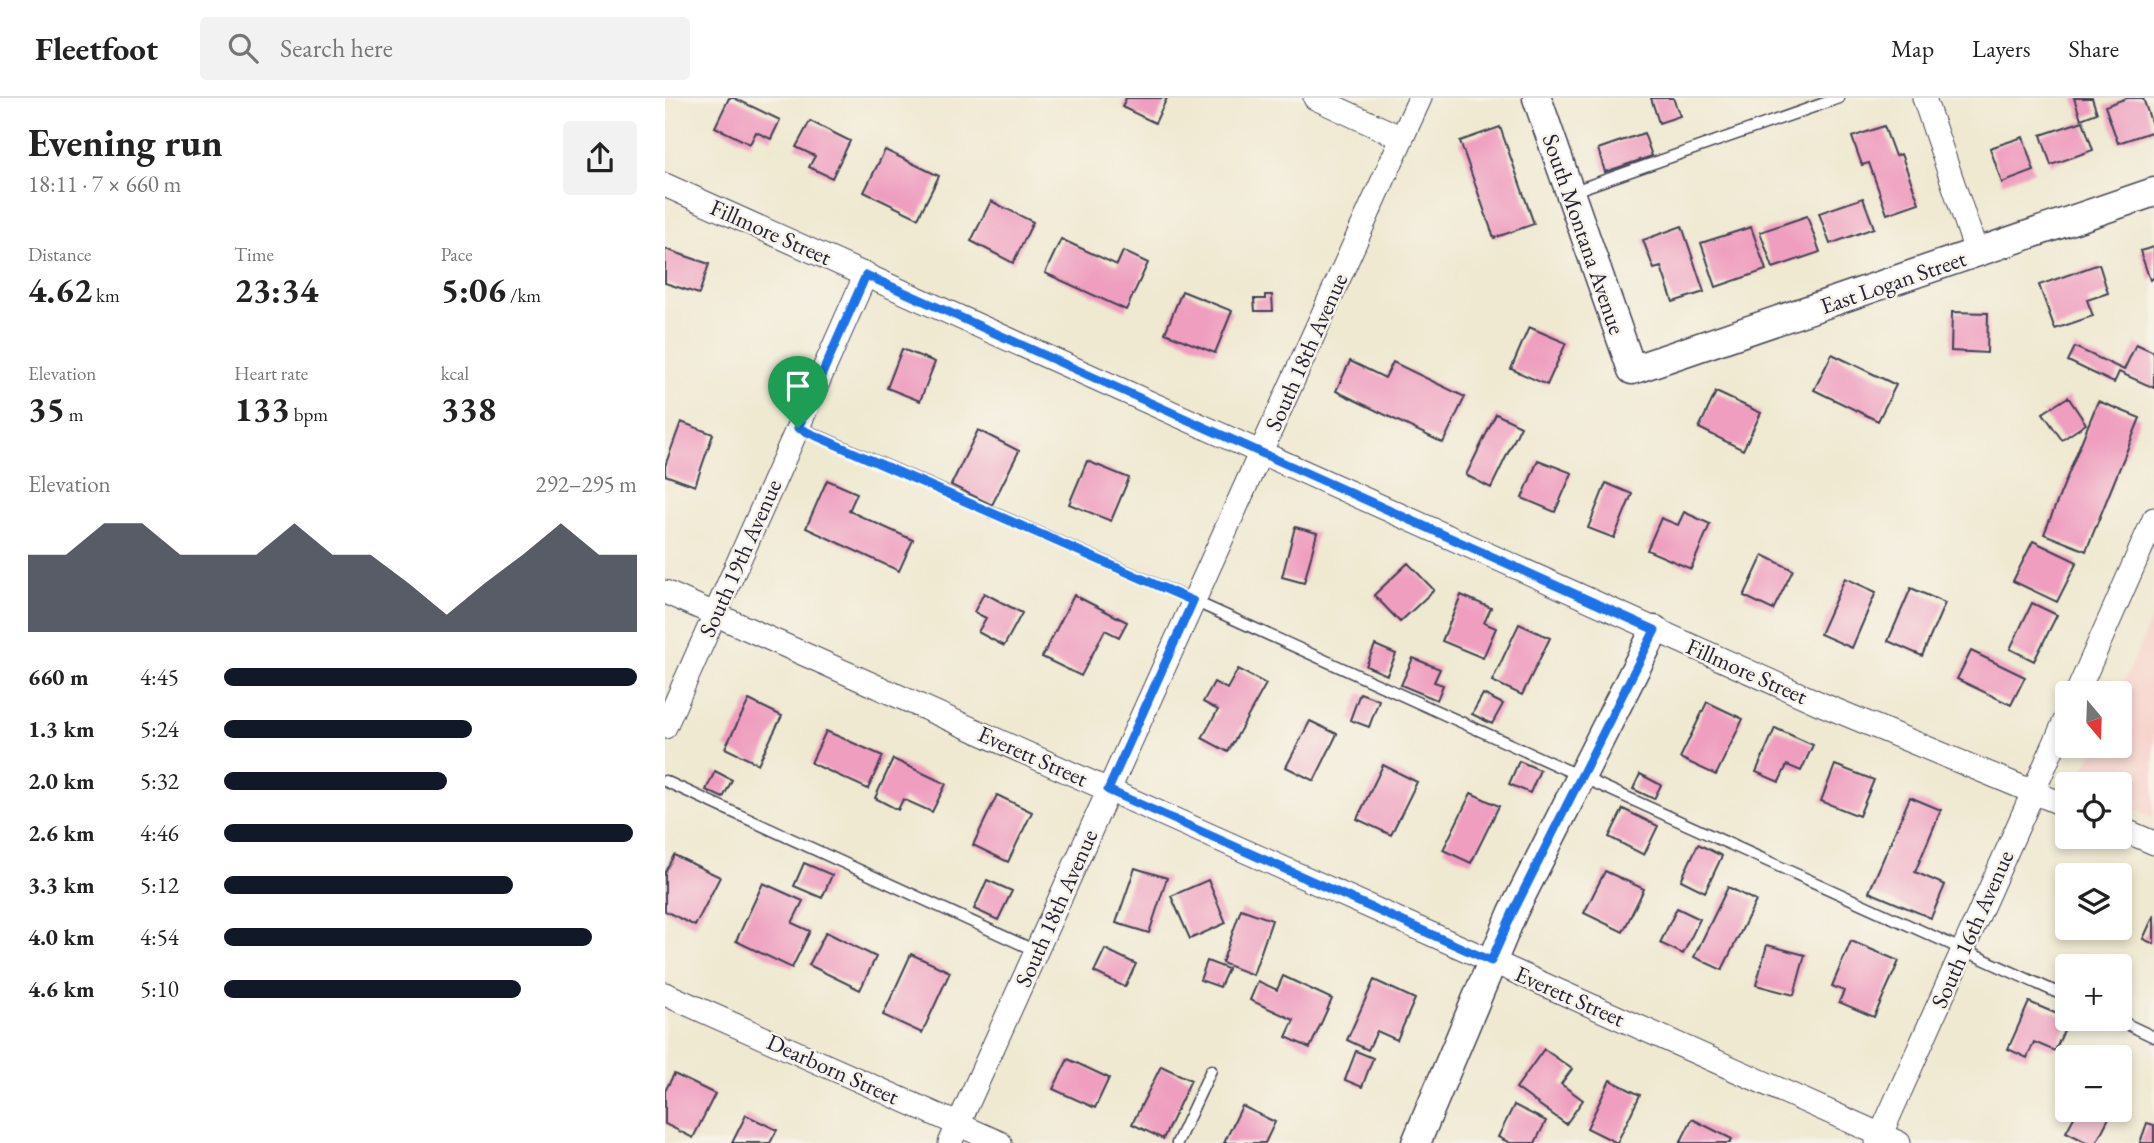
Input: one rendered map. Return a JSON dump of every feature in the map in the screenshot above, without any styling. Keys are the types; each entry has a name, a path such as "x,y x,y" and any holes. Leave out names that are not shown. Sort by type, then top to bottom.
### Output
{"street":[{"path":"1315,98 1402,138"},
{"name":"South 18th Avenue","path":"954,1134 1420,98"},
{"name":"South Montana Avenue","path":"1537,98 1632,370"},
{"path":"1924,98 1977,254"},
{"name":"Fillmore Street","path":"665,185 1821,704 2055,801"},
{"name":"East Logan Street","path":"1632,370 2154,192"},
{"name":"South 19th Avenue","path":"665,727 866,275"},
{"path":"2082,681 2154,519"},
{"name":"Everett Street","path":"665,592 1886,1140"},
{"path":"1416,1143 1513,912 1655,630"},
{"name":"South 16th Avenue","path":"1886,1140 1963,949 2055,743"},
{"path":"2132,834 2154,843"},
{"name":"Dearborn Street","path":"665,994 954,1134 1000,1143"}],"lane":[{"path":"1570,192 1839,98"},
{"path":"798,428 1193,601 2055,991"},
{"path":"665,781 1036,951"},
{"path":"2132,1027 2154,1037"},
{"path":"1177,1143 1211,1069"}],"shaded area":[{"path":"2154,614 2154,818 2132,809 2132,772 2083,772 2090,758 2132,758 2132,681 2124,681"}],"building":[{"path":"729,98 780,120 771,139 756,132 750,144 715,127"},
{"path":"1126,98 1167,98 1155,123 1122,107"},
{"path":"1651,98 1673,98 1680,116 1659,123"},
{"path":"2074,98 2092,98 2097,113 2081,119"},
{"path":"2127,98 2143,98 2154,131 2118,143 2105,106"},
{"path":"810,121 850,141 832,178 809,167 815,156 796,147"},
{"path":"2083,121 2093,150 2051,165 2041,135"},
{"path":"1884,126 1895,156 1901,154 1919,203 1887,214 1869,163 1862,165 1852,137"},
{"path":"1500,127 1534,224 1494,238 1460,141"},
{"path":"1644,133 1652,156 1605,172 1598,149"},
{"path":"2023,137 2034,171 2002,183 1990,148"},
{"path":"885,150 939,176 918,218 864,192"},
{"path":"1863,198 1874,228 1830,244 1819,213"},
{"path":"991,201 1033,222 1013,263 971,241"},
{"path":"1807,216 1820,252 1773,268 1760,232"},
{"path":"1682,226 1704,292 1673,302 1661,267 1654,269 1643,240"},
{"path":"1751,227 1766,270 1716,287 1701,243"},
{"path":"1061,239 1117,265 1123,251 1148,263 1126,310 1045,273"},
{"path":"2154,247 2154,278 2150,280 2140,251"},
{"path":"665,249 709,264 699,294 665,283"},
{"path":"2099,264 2108,293 2087,300 2093,316 2055,329 2039,285"},
{"path":"1182,291 1232,311 1215,353 1165,333"},
{"path":"1265,295 1272,295 1273,311 1255,311 1254,299 1265,299"},
{"path":"1952,312 1988,313 1987,353 1951,351"},
{"path":"1529,327 1566,343 1547,385 1511,369"},
{"path":"2136,344 2154,352 2154,388 2119,372 2114,383 2068,361 2075,347 2124,370"},
{"path":"902,349 935,362 920,401 887,388"},
{"path":"1832,354 1896,385 1878,421 1814,390"},
{"path":"1350,361 1385,378 1393,362 1465,397 1443,443 1336,391"},
{"path":"1716,392 1761,413 1743,450 1699,428"},
{"path":"2068,397 2086,424 2062,440 2043,413"},
{"path":"2098,401 2140,418 2086,551 2044,534"},
{"path":"1496,414 1521,426 1491,488 1466,475"},
{"path":"681,422 713,434 695,486 665,475 665,466"},
{"path":"978,430 1019,451 992,505 951,485"},
{"path":"1538,460 1572,473 1555,512 1522,498"},
{"path":"1087,461 1129,478 1111,521 1069,504"},
{"path":"827,480 857,493 849,511 913,540 899,571 806,528"},
{"path":"1606,483 1632,494 1614,538 1588,528"},
{"path":"1684,512 1710,524 1691,569 1647,550 1661,518 1678,525"},
{"path":"1295,527 1317,533 1304,583 1282,577"},
{"path":"2033,541 2077,562 2057,602 2013,581"},
{"path":"1763,555 1793,570 1773,610 1744,596"},
{"path":"1408,563 1434,590 1400,622 1374,595"},
{"path":"1845,578 1876,592 1852,648 1820,634"},
{"path":"1911,588 1945,603 1922,656 1888,641"},
{"path":"984,593 1022,613 1004,646 978,632 986,618 974,612"},
{"path":"1074,595 1127,622 1119,637 1105,630 1081,676 1042,657"},
{"path":"1461,595 1491,608 1484,623 1496,628 1483,658 1442,641"},
{"path":"2032,603 2057,615 2034,661 2010,649"},
{"path":"1519,624 1550,638 1522,695 1492,681"},
{"path":"1375,645 1396,654 1387,675 1366,666"},
{"path":"1971,651 2025,677 2011,705 1957,679"},
{"path":"1413,658 1440,669 1434,682 1443,685 1437,700 1401,685"},
{"path":"1238,669 1266,684 1228,752 1202,738 1218,710 1203,702 1214,682 1227,689"},
{"path":"1360,693 1379,700 1369,727 1350,720"},
{"path":"1483,694 1503,704 1492,724 1472,714"},
{"path":"749,700 782,716 758,764 725,748"},
{"path":"1707,702 1743,719 1716,775 1680,758"},
{"path":"1310,721 1337,734 1314,781 1286,767"},
{"path":"1775,728 1813,745 1801,771 1787,765 1779,782 1756,772"},
{"path":"826,731 883,756 868,789 811,763"},
{"path":"893,759 946,784 932,812 903,799 898,810 875,798"},
{"path":"1519,761 1540,770 1530,793 1509,784"},
{"path":"1383,765 1417,782 1391,835 1357,819"},
{"path":"1835,765 1874,780 1859,816 1821,801"},
{"path":"715,771 732,780 723,798 706,790"},
{"path":"1640,774 1661,785 1654,799 1633,789"},
{"path":"1471,793 1499,806 1471,863 1443,850"},
{"path":"997,795 1032,812 1008,862 973,845"},
{"path":"1910,797 1941,810 1915,872 1945,885 1931,918 1869,892"},
{"path":"1623,809 1658,826 1644,855 1609,837"},
{"path":"1698,844 1722,856 1705,892 1681,880"},
{"path":"674,855 720,877 695,926 665,911 665,872"},
{"path":"804,863 832,875 822,898 794,886"},
{"path":"1135,868 1167,878 1149,933 1116,923"},
{"path":"1605,871 1644,889 1623,932 1584,913"},
{"path":"987,880 1012,891 998,920 974,909"},
{"path":"1208,880 1226,923 1190,939 1171,896"},
{"path":"763,883 803,901 792,923 810,931 792,968 736,941"},
{"path":"1728,887 1756,901 1722,970 1694,957"},
{"path":"1677,908 1700,919 1683,954 1660,943"},
{"path":"1241,909 1272,920 1253,975 1222,963"},
{"path":"2154,915 2154,944 2143,939"},
{"path":"826,932 876,957 860,990 809,965"},
{"path":"1851,941 1899,961 1874,1017 1839,1002 1844,991 1832,986"},
{"path":"1767,945 1805,955 1794,995 1756,985"},
{"path":"1105,949 1136,964 1125,987 1094,972"},
{"path":"911,954 950,972 922,1033 883,1015"},
{"path":"1207,961 1228,969 1220,987 1200,980"},
{"path":"1283,976 1332,999 1310,1048 1286,1037 1294,1020 1250,1000 1258,981 1277,990"},
{"path":"1374,980 1415,999 1397,1040 1377,1031 1368,1050 1347,1040"},
{"path":"2029,1002 2055,1013 2055,1031 2064,1031 2058,1045 2055,1045 2055,1051 2034,1042 2027,1058 2008,1049"},
{"path":"1544,1049 1572,1069 1561,1084 1583,1100 1566,1124 1516,1088"},
{"path":"1356,1051 1373,1058 1362,1087 1345,1080"},
{"path":"1068,1059 1109,1078 1095,1108 1053,1089"},
{"path":"1161,1066 1191,1080 1163,1139 1132,1124"},
{"path":"674,1074 715,1094 693,1138 665,1124 665,1091"},
{"path":"1610,1080 1640,1095 1617,1143 1587,1128"},
{"path":"1514,1105 1546,1121 1535,1143 1510,1143 1498,1137"},
{"path":"1242,1106 1275,1122 1265,1143 1224,1143"},
{"path":"746,1115 777,1130 770,1143 732,1143"},
{"path":"1692,1119 1732,1139 1730,1143 1680,1143"},
{"path":"2071,1122 2107,1122 2096,1143 2088,1143 2066,1132"},
{"path":"2147,1123 2154,1125 2154,1143 2140,1143"}],"route":[{"path":"866,275 1655,630 1491,961 1108,790 1193,601 798,428 866,275"}]}
